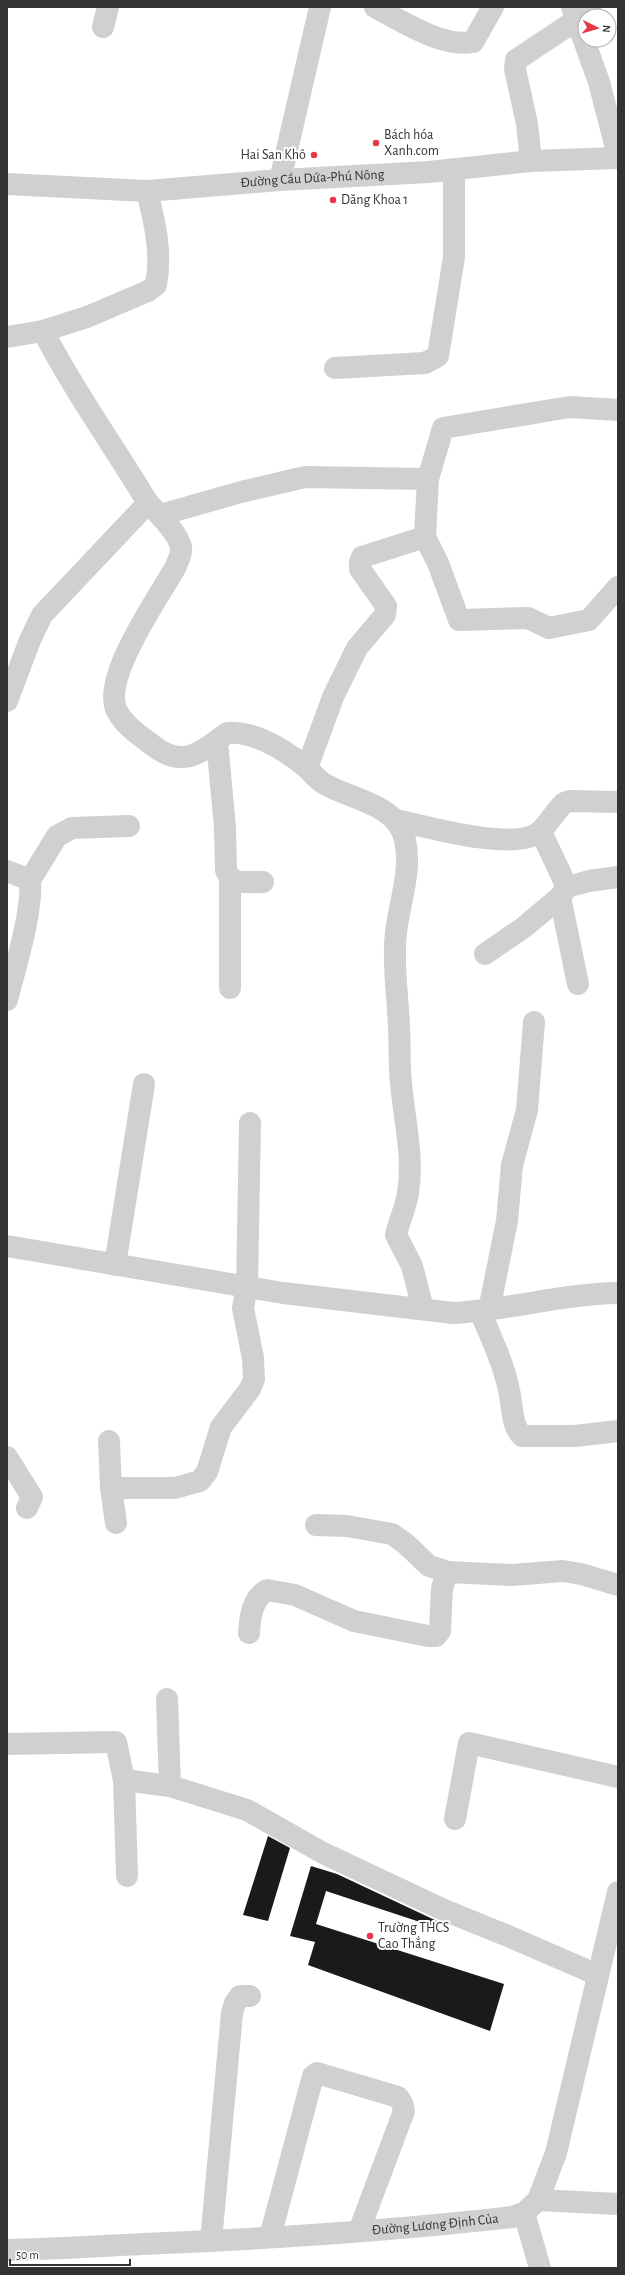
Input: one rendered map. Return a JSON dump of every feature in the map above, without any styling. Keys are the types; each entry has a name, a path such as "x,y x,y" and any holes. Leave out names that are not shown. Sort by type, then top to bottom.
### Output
{"street":[{"path":"280,180 320,7"},
{"path":"375,7 445,40 465,43 473,42 493,7"},
{"path":"531,161 526,124 515,69 516,60 577,13"},
{"path":"590,48 617,148"},
{"name":"Đường Cầu Dứa-Phú Nông","path":"7,184 148,191 280,180 454,170 531,161 617,148"},
{"path":"335,368 425,363 438,356 454,257 454,170"},
{"path":"7,337 43,331 113,306 148,291 156,285 159,259 158,240 148,191"},
{"path":"43,331 65,374 87,410 154,509 178,539 181,555 128,649 119,672 113,699 119,714 133,730 158,749 182,759 192,757 227,733 257,738 272,745 307,768 321,782 339,792 363,800 398,825 493,840 521,839 540,832 553,813 564,803 570,801 618,802"},
{"path":"618,410 570,407 443,428 428,479 425,537 438,563 458,620 528,618 549,628 589,620 618,587"},
{"path":"7,701 30,640 42,615 154,509 241,492 305,477 428,479"},
{"path":"307,768 333,697 357,648 386,615 386,606 360,569 362,557 425,537"},
{"path":"217,741 225,828 226,870 230,878 230,988"},
{"path":"398,825 405,840 406,866 403,891 396,920 395,948 401,1081 409,1175 408,1194 396,1235 412,1266 423,1309"},
{"path":"7,1000 24,931 31,889 30,880 57,836 72,828 129,826"},
{"path":"540,832 563,892 578,984"},
{"path":"7,871 30,880"},
{"path":"485,954 523,928 563,892 589,881 618,876"},
{"path":"230,878 239,882 263,882"},
{"path":"534,1022 527,1110 512,1165 507,1221 484,1310 509,1389 517,1431 522,1436 575,1436 618,1431"},
{"path":"116,1265 144,1084"},
{"path":"111,1488 186,1486 200,1481 207,1472 221,1427 250,1389 254,1379 253,1358 243,1313 247,1287 250,1123"},
{"path":"7,1246 282,1293 453,1313 484,1310 581,1295 618,1293"},
{"path":"109,1441 111,1488 116,1523"},
{"path":"7,1457 32,1497 27,1508"},
{"path":"316,1525 347,1526 392,1534 406,1544 429,1566 448,1572 512,1575 563,1572 581,1574 618,1585"},
{"path":"249,1633 252,1609 259,1595 267,1590 295,1595 354,1621 428,1636 436,1636 440,1631 442,1588 448,1572"},
{"path":"167,1699 170,1786"},
{"path":"7,1744 116,1742 124,1780 127,1876"},
{"path":"455,1819 469,1743 618,1777"},
{"path":"124,1780 170,1786 247,1810 323,1853 437,1907 598,1975"},
{"path":"540,2268 531,2207 558,2146 618,1892"},
{"path":"211,2241 232,2013 235,2002 240,1996 250,1996"},
{"path":"270,2237 313,2076 317,2073 398,2097 402,2103 404,2111 359,2231"},
{"name":"Đường Lương Định Của","path":"7,2250 211,2241 433,2226 512,2217 531,2207 618,2204"}],"building":[{"path":"268,1836 290,1848 268,1921 243,1915"},
{"path":"311,1866 337,1874 437,1921 435,1927 326,1891 316,1924 504,1984 490,2031 308,1965 315,1942 290,1936"}],"place":[{"name":"Bách hóa Xanh.com","path":"376,143"},
{"name":"Hai San Khô","path":"314,155"},
{"name":"Dăng Khoa 1","path":"333,200"},
{"name":"Trường THCS Cao Thắng","path":"370,1936"}]}
